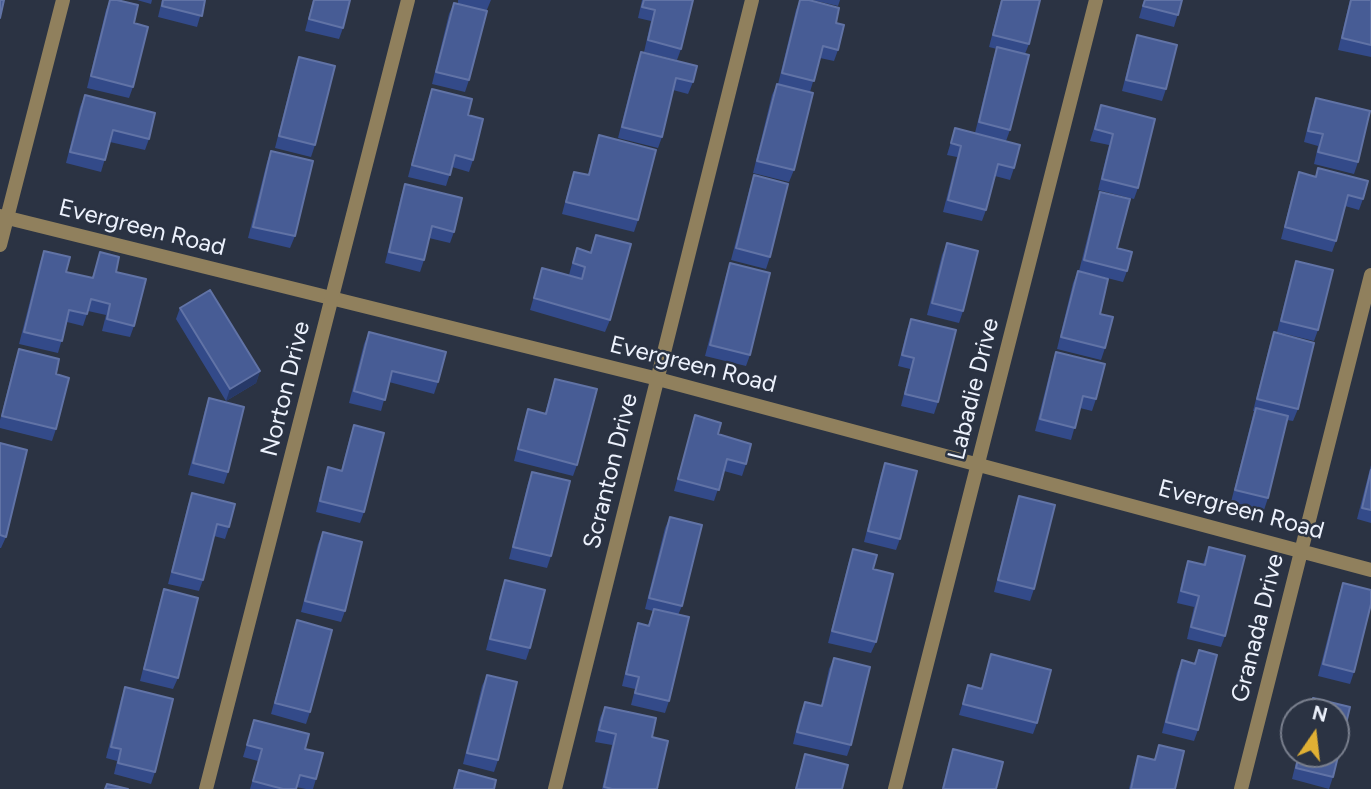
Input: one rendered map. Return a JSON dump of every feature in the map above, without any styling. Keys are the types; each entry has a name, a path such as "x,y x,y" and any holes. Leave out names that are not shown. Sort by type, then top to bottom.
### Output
{"street":[{"path":"0,244 3,217 63,0"},
{"name":"Norton Drive","path":"206,789 408,0"},
{"name":"Scranton Drive","path":"555,789 752,0"},
{"name":"Labadie Drive","path":"895,789 1096,0"},
{"name":"Evergreen Road","path":"3,217 658,379 1371,570"},
{"name":"Granada Drive","path":"1241,789 1371,275"}],"building":[{"path":"0,0 4,0 0,18"},
{"path":"110,0 138,5 134,23 148,27 133,87 91,76"},
{"path":"163,0 205,0 202,16 162,6"},
{"path":"314,0 350,0 343,28 309,19"},
{"path":"644,0 693,0 681,49 648,40 655,10 642,7"},
{"path":"800,0 839,8 836,23 844,25 838,50 823,46 814,81 782,73"},
{"path":"1002,0 1040,0 1029,44 993,35"},
{"path":"1145,0 1182,0 1178,15 1143,6"},
{"path":"1351,0 1371,0 1371,45 1342,38"},
{"path":"454,3 487,11 469,80 436,72"},
{"path":"1137,35 1177,45 1166,89 1126,80"},
{"path":"997,47 1029,55 1010,130 979,122"},
{"path":"641,52 697,66 693,82 676,78 662,137 622,127"},
{"path":"299,57 335,66 315,145 279,136"},
{"path":"777,84 813,93 794,170 757,161"},
{"path":"432,89 472,99 468,115 483,119 473,160 455,155 450,175 412,165"},
{"path":"85,95 155,113 149,139 113,130 105,160 70,152"},
{"path":"1316,98 1370,111 1358,162 1318,152 1323,134 1308,131"},
{"path":"1101,105 1155,119 1138,188 1102,179 1113,134 1095,129"},
{"path":"955,128 1020,145 1014,168 998,164 986,210 948,200 961,146 951,143"},
{"path":"599,135 656,150 638,220 566,202 574,172 589,175"},
{"path":"271,151 313,161 295,236 253,227"},
{"path":"1318,168 1368,181 1363,199 1348,195 1336,241 1285,227 1299,172 1316,177"},
{"path":"754,175 788,184 770,257 736,248"},
{"path":"405,184 462,198 454,232 432,226 424,260 389,252"},
{"path":"1100,192 1130,199 1117,248 1132,252 1127,271 1084,260"},
{"path":"596,235 631,244 610,320 534,298 542,268 582,279 585,267 573,263 577,248 591,253"},
{"path":"947,243 978,251 963,311 932,303"},
{"path":"44,251 70,257 66,272 93,278 100,252 119,257 116,272 146,279 134,326 107,319 110,304 91,299 87,314 69,310 62,341 24,332"},
{"path":"1296,261 1333,270 1318,330 1281,321"},
{"path":"730,263 770,273 750,355 710,345"},
{"path":"1078,271 1108,279 1100,314 1113,317 1105,348 1061,337"},
{"path":"210,290 260,371 230,389 180,308"},
{"path":"911,319 956,330 938,402 905,394 914,358 902,355"},
{"path":"369,332 446,352 438,382 392,371 385,400 354,391"},
{"path":"1274,332 1314,343 1298,409 1257,399"},
{"path":"19,349 59,359 56,374 69,378 56,429 2,416"},
{"path":"1056,352 1105,364 1096,399 1083,396 1075,428 1040,419"},
{"path":"555,379 597,389 577,465 518,449 528,409 546,414"},
{"path":"209,398 244,407 228,472 193,463"},
{"path":"1256,408 1288,416 1268,498 1235,490"},
{"path":"695,415 721,423 718,434 751,444 746,464 727,459 719,490 678,479"},
{"path":"354,425 384,433 364,512 320,501 328,467 342,471"},
{"path":"0,443 27,450 6,537 0,535"},
{"path":"885,463 917,471 900,539 868,531"},
{"path":"1371,470 1371,510 1362,508"},
{"path":"532,472 570,481 551,556 513,547"},
{"path":"192,493 235,504 229,527 217,524 203,580 172,572"},
{"path":"1019,496 1055,505 1034,589 998,580"},
{"path":"670,517 702,525 682,606 649,598"},
{"path":"323,532 362,542 345,611 305,601"},
{"path":"1209,547 1245,556 1225,636 1191,627 1199,596 1181,591 1188,561 1205,565"},
{"path":"853,549 877,555 873,569 893,574 876,642 832,631"},
{"path":"505,580 545,590 530,648 490,639"},
{"path":"1343,583 1371,590 1371,604 1354,672 1323,664"},
{"path":"164,589 198,598 178,678 144,669"},
{"path":"654,609 689,617 669,701 635,693 639,677 626,674 638,623 649,626"},
{"path":"297,620 332,630 310,712 275,703"},
{"path":"1199,650 1217,655 1198,730 1166,722 1182,660 1195,664"},
{"path":"991,654 1051,670 1037,723 963,704 968,685 982,689"},
{"path":"834,658 870,667 851,745 797,732 805,702 822,706"},
{"path":"487,675 517,682 498,760 467,753"},
{"path":"125,687 173,699 155,772 118,763 121,749 111,747"},
{"path":"605,707 656,718 652,737 668,741 657,789 604,787 616,734 599,730"},
{"path":"254,720 309,734 305,749 323,753 316,779 300,775 296,789 283,789 253,781 262,749 247,745"},
{"path":"1159,745 1184,751 1175,789 1131,789 1138,756 1155,760"},
{"path":"953,749 1003,762 996,789 943,789"},
{"path":"805,754 848,765 842,789 796,789"},
{"path":"1296,768 1335,768 1333,777"},
{"path":"459,770 496,780 494,789 454,789"},
{"path":"107,784 128,789 105,789"}]}
